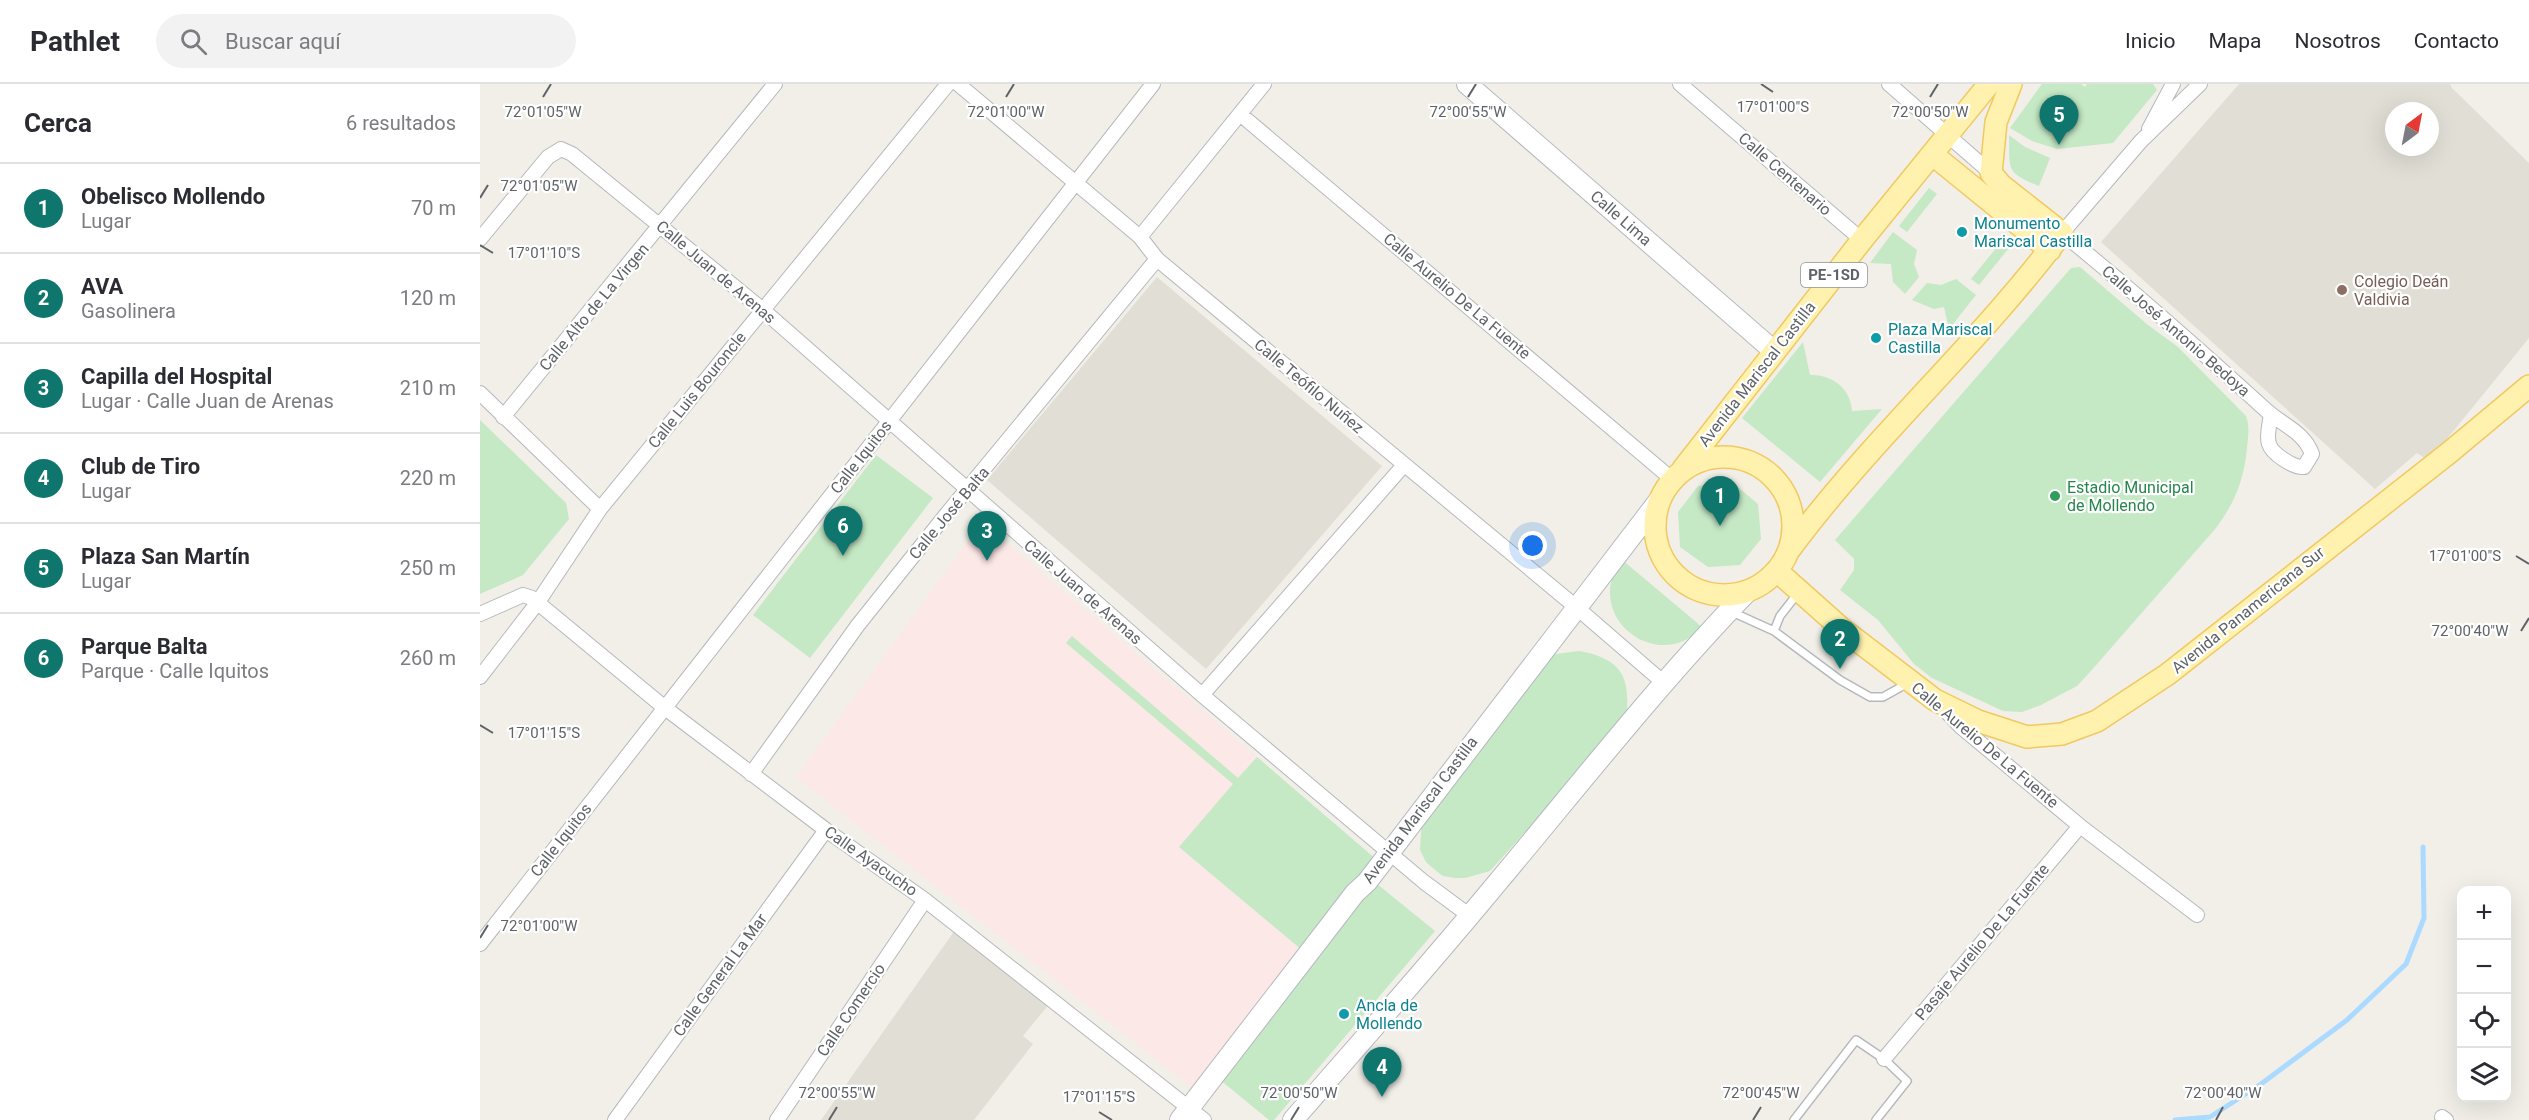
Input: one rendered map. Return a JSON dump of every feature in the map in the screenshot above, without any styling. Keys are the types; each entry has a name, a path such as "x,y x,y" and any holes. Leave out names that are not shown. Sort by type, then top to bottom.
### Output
{"main road":[{"name":"Avenida Mariscal Castilla","path":"1678,474 1862,240 1989,84"},
{"path":"1991,173 1996,122 2012,84"},
{"path":"1932,154 2050,250"},
{"name":"Calle José Antonio Bedoya","path":"1991,173 2001,185 2062,233"},
{"path":"1790,549 1793,525 1788,500 1780,485 1752,463 1734,458 1716,458 1678,474 1660,499 1655,516 1656,538 1659,549 1671,571 1688,585 1706,593 1721,595 1748,591 1761,585 1777,571 1810,522 2019,287 2062,233"},
{"name":"Avenida Panamericana Sur","path":"1935,700 1978,721 2027,737 2062,734 2097,721 2168,674 2450,452 2529,386"},
{"name":"Calle Aurelio De La Fuente","path":"1777,571 1857,641 1935,700"}],"street":[{"name":"Calle Alto de La Virgen","path":"503,417 775,84"},
{"name":"Calle Luis Bouroncle","path":"480,677 538,602 600,509 948,84"},
{"name":"Calle Teófilo Nuñez","path":"958,84 1140,237 1157,259 1576,607 1664,683"},
{"name":"Calle Iquitos","path":"480,944 1153,84"},
{"path":"1140,237 1264,84"},
{"name":"Calle Lima","path":"1467,84 1775,352"},
{"name":"Calle Centenario","path":"1680,84 1862,240"},
{"name":"Calle José Antonio Bedoya","path":"1889,84 1991,173"},
{"path":"2141,141 2173,84"},
{"path":"2062,233 2141,141 2200,84"},
{"name":"Calle Aurelio De La Fuente","path":"1240,114 1678,474"},
{"name":"Calle Juan de Arenas","path":"480,239 548,157 561,149 572,154 763,310 1202,695 1390,851 1424,882 1470,915"},
{"name":"Calle José Antonio Bedoya","path":"2062,233 2205,354 2271,414"},
{"name":"Calle José Balta","path":"751,774 858,625 1157,259"},
{"path":"480,393 600,509"},
{"path":"1202,695 1404,465"},
{"name":"Avenida Mariscal Castilla","path":"1191,1116 1390,851 1660,499"},
{"path":"1293,1120 1470,915 1664,683 1748,591"},
{"path":"480,614 523,595 538,602"},
{"name":"Calle Ayacucho","path":"538,602 665,708 826,830 925,900 1191,1116"},
{"name":"Calle Aurelio De La Fuente","path":"1935,700 1960,726 2080,826 2197,915"},
{"name":"Pasaje Aurelio De La Fuente","path":"1884,1059 2080,826"},
{"name":"Calle General La Mar","path":"615,1120 826,830"},
{"name":"Calle Comercio","path":"777,1120 925,900"}],"lane":[{"path":"1774,632 1780,616 1799,591"},
{"path":"1729,610 1774,632 1840,680 1870,697 1883,697 1910,681"},
{"path":"1794,1120 1856,1040 1884,1059 1907,1081 1876,1120"}],"shaded area":[{"name":"Colegio Deán Valdivia","path":"2239,84 2450,84 2529,163 2529,338 2429,461 2417,453 2375,489 2101,242"},
{"path":"1157,277 1382,466 1206,669 987,480"},
{"path":"982,522 1377,860 1193,1088 796,777"},
{"path":"955,930 1050,1003 1023,1036 1033,1044 974,1120 821,1120"}],"green space":[{"path":"2042,84 2081,84 2085,87 2087,84 2153,84 2157,90 2113,143 2057,149 2032,141 2010,128"},
{"path":"2009,135 2025,147 2050,158 2039,186 2020,177 2012,169 2009,156"},
{"path":"1929,188 1937,194 1907,232 1899,226"},
{"path":"1893,232 1917,250 1914,264 1919,277 1905,294 1893,282 1891,264 1870,263"},
{"path":"2001,242 2009,248 1979,285 1971,279"},
{"name":"Estadio Municipal de Mollendo","path":"2080,267 2148,325 2178,347 2246,416 2248,432 2246,460 2238,490 2216,528 2077,686 2022,712 2003,711 1932,678 1914,664 1878,620 1840,590 1854,570 1854,559 1835,540 2071,268"},
{"path":"1956,279 1976,295 1949,329 1944,307 1934,309 1912,300 1927,283 1941,285"},
{"path":"1803,342 1810,375 1826,377 1839,384 1848,396 1852,411 1882,409 1820,482 1742,418"},
{"path":"480,420 566,503 569,519 523,575 480,594"},
{"path":"876,455 933,498 810,658 753,615"},
{"path":"1732,482 1758,504 1761,539 1740,565 1708,567 1680,547 1678,512 1698,486"},
{"path":"1621,559 1702,627 1685,640 1666,645 1647,642 1631,634 1618,620 1611,602 1611,581"},
{"path":"1072,636 1238,778 1257,757 1377,860 1302,950 1179,847 1233,784 1066,643"},
{"path":"1579,651 1606,659 1621,673 1627,693 1626,720 1490,871 1465,878 1443,876 1426,862 1420,850 1422,815 1548,655"},
{"path":"1371,879 1435,931 1274,1120 1269,1120 1219,1079"}],"waterway":[{"path":"2175,1120 2210,1117 2261,1084 2347,1020 2406,964 2424,918 2423,847"}],"place":[{"name":"Plaza San Martín","path":"2059,145"},
{"name":"Monumento Mariscal Castilla","path":"1962,232"},
{"name":"Colegio Deán Valdivia","path":"2342,290"},
{"name":"Plaza Mariscal Castilla","path":"1876,338"},
{"name":"Estadio Municipal de Mollendo","path":"2055,496"},
{"name":"Obelisco Mollendo","path":"1720,526"},
{"name":"Parque Balta","path":"843,556"},
{"name":"Capilla del Hospital","path":"987,561"},
{"name":"AVA","path":"1840,669"},
{"name":"Ancla de Mollendo","path":"1344,1014"},
{"name":"Club de Tiro","path":"1382,1097"}]}
